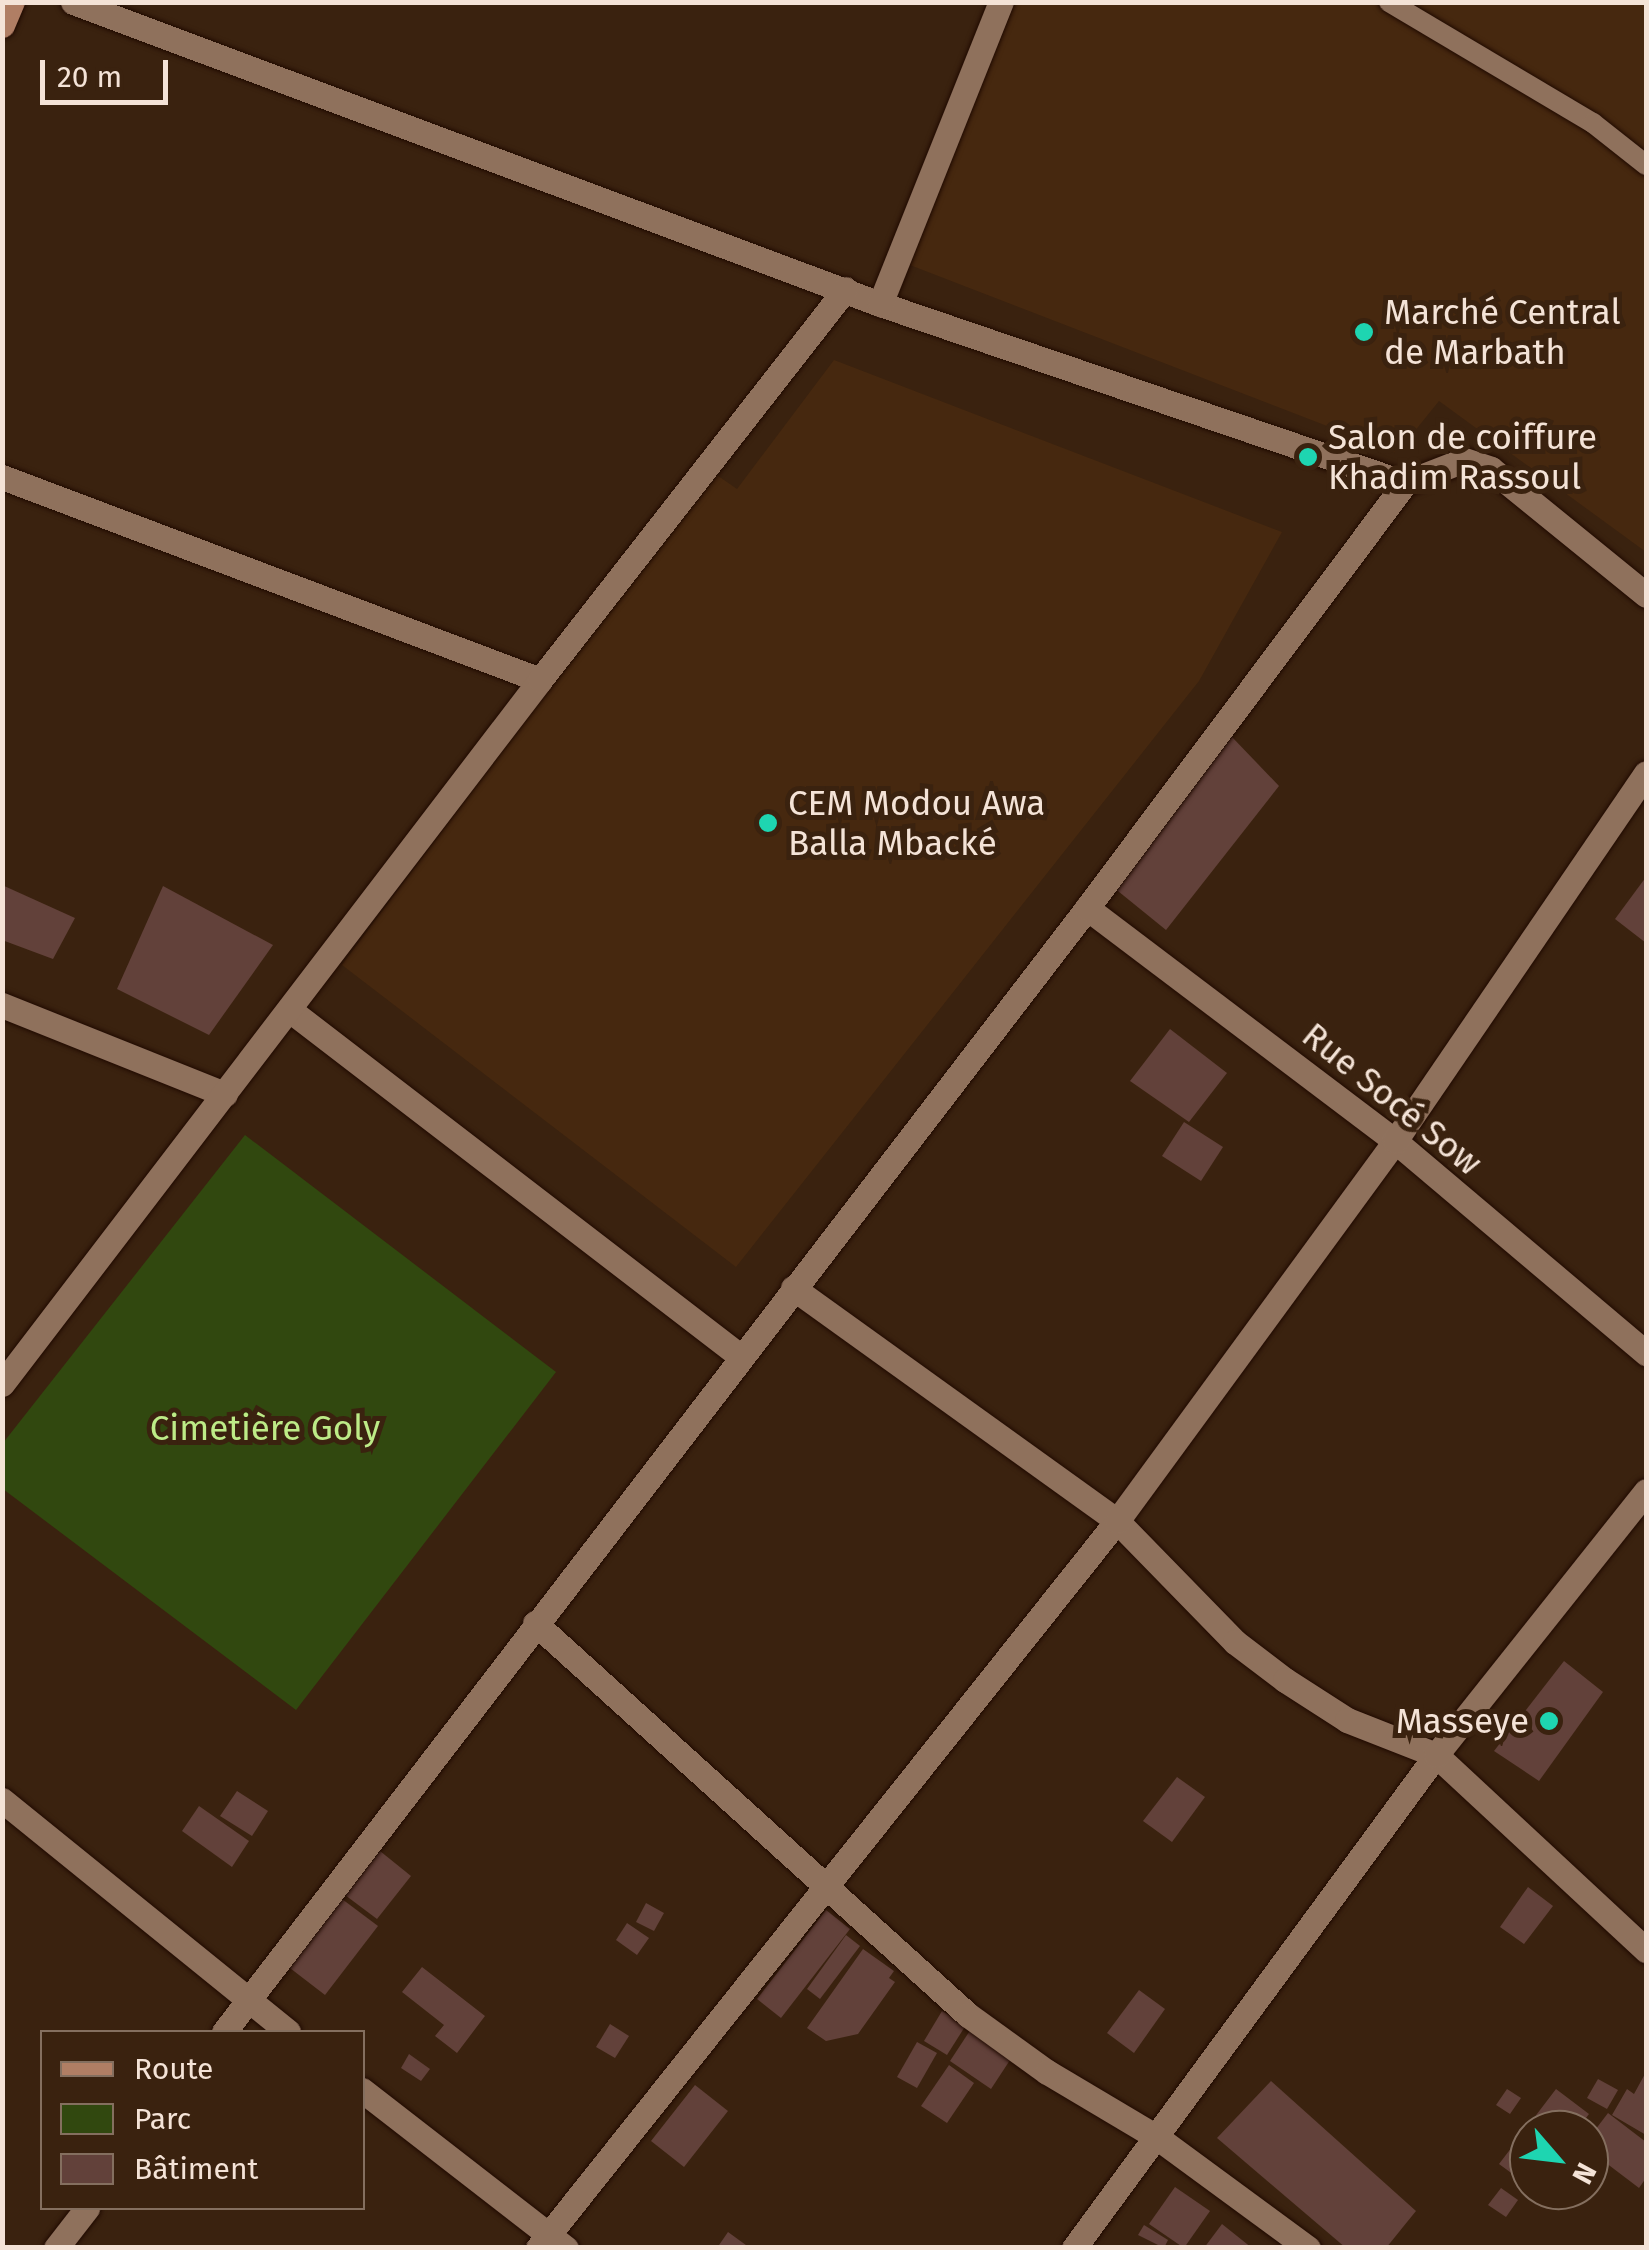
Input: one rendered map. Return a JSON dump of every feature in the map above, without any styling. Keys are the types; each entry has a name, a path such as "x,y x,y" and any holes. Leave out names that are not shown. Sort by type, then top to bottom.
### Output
{"main road":[{"path":"2,25 12,2"}],"street":[{"path":"73,2 880,304 1404,484"},
{"path":"880,304 1001,2"},
{"path":"2,1384 291,1012 540,680 845,290"},
{"path":"226,2030 1087,908 1404,484 1464,460 1492,469 1646,595"},
{"path":"2,477 540,680"},
{"path":"365,2092 550,2243 824,1888 1117,1522 1395,1142 1646,773"},
{"name":"Rue Socé Sow","path":"1087,908 1395,1142 1646,1353"},
{"path":"2,1006 224,1094"},
{"path":"291,1012 740,1356"},
{"path":"793,1288 1117,1522 1235,1642 1286,1680 1347,1720 1436,1755 1646,1950"},
{"path":"1074,2248 1436,1755 1646,1492"},
{"path":"535,1623 968,2015 1047,2072 1158,2138 1308,2248"},
{"path":"2,1800 285,2030"},
{"path":"56,2248 86,2210"}],"lane":[{"path":"1389,2 1593,123 1646,165"}],"shaded area":[{"name":"Marché Central de Marbath","path":"1008,3 1646,3 1646,552 1439,401 1397,453 902,262"},
{"name":"CEM Modou Awa Balla Mbacké","path":"834,360 1282,532 1199,681 736,1267 342,965 711,471 737,489"}],"green space":[{"name":"Cimetière Goly","path":"245,1135 556,1372 296,1710 3,1489 3,1443"}],"building":[{"path":"1232,737 1279,786 1166,930 1113,887"},
{"path":"1646,877 1646,943 1615,919"},
{"path":"2,885 75,918 53,959 2,940"},
{"path":"163,886 273,945 209,1035 117,989"},
{"path":"1170,1029 1227,1073 1189,1122 1130,1081"},
{"path":"1184,1122 1223,1147 1201,1181 1162,1156"},
{"name":"Masseye","path":"1564,1661 1603,1692 1539,1781 1494,1751"},
{"path":"1177,1777 1205,1797 1172,1842 1143,1821"},
{"path":"237,1791 268,1811 252,1836 220,1816"},
{"path":"199,1806 249,1841 232,1867 182,1831"},
{"path":"380,1851 411,1876 377,1919 345,1895"},
{"path":"1528,1887 1553,1906 1524,1944 1500,1927"},
{"path":"338,1896 378,1926 325,1995 286,1965"},
{"path":"646,1903 664,1913 654,1931 636,1922"},
{"path":"826,1910 850,1929 781,2018 757,1999"},
{"path":"627,1923 649,1938 637,1955 616,1940"},
{"path":"846,1935 860,1946 820,1999 807,1989"},
{"path":"863,1949 894,1971 889,1978 895,1982 858,2034 826,2041 807,2028"},
{"path":"422,1967 485,2016 457,2053 435,2036 444,2025 402,1992"},
{"path":"1139,1990 1165,2009 1134,2053 1107,2033"},
{"path":"942,2011 966,2025 947,2055 924,2041"},
{"path":"610,2024 629,2036 615,2058 596,2047"},
{"path":"971,2029 1012,2057 991,2089 950,2061"},
{"path":"917,2042 937,2053 917,2088 897,2077"},
{"path":"409,2054 430,2069 421,2081 401,2068"},
{"path":"949,2065 974,2083 947,2123 921,2106"},
{"path":"1646,2072 1646,2135 1612,2115 1627,2089 1634,2094"},
{"path":"1598,2079 1618,2090 1607,2109 1587,2098"},
{"path":"1271,2081 1416,2211 1386,2248 1346,2248 1217,2138"},
{"path":"695,2085 728,2111 684,2167 651,2141"},
{"path":"1507,2089 1521,2098 1509,2113 1496,2105"},
{"path":"1556,2089 1584,2110 1540,2110"},
{"path":"1609,2114 1646,2142 1646,2178 1639,2188 1609,2165"},
{"path":"1509,2151 1509,2171 1499,2164"},
{"path":"1175,2187 1210,2211 1184,2248 1149,2224"},
{"path":"1501,2188 1509,2194 1511,2210 1506,2217 1488,2205"},
{"path":"1222,2224 1252,2248 1204,2248"},
{"path":"1144,2225 1168,2240 1164,2248 1138,2235"},
{"path":"728,2232 750,2248 717,2248"}],"place":[{"name":"Marché Central de Marbath","path":"1364,332"},
{"name":"Salon de coiffure Khadim Rassoul","path":"1308,457"},
{"name":"CEM Modou Awa Balla Mbacké","path":"768,823"},
{"name":"Masseye","path":"1549,1721"}]}
